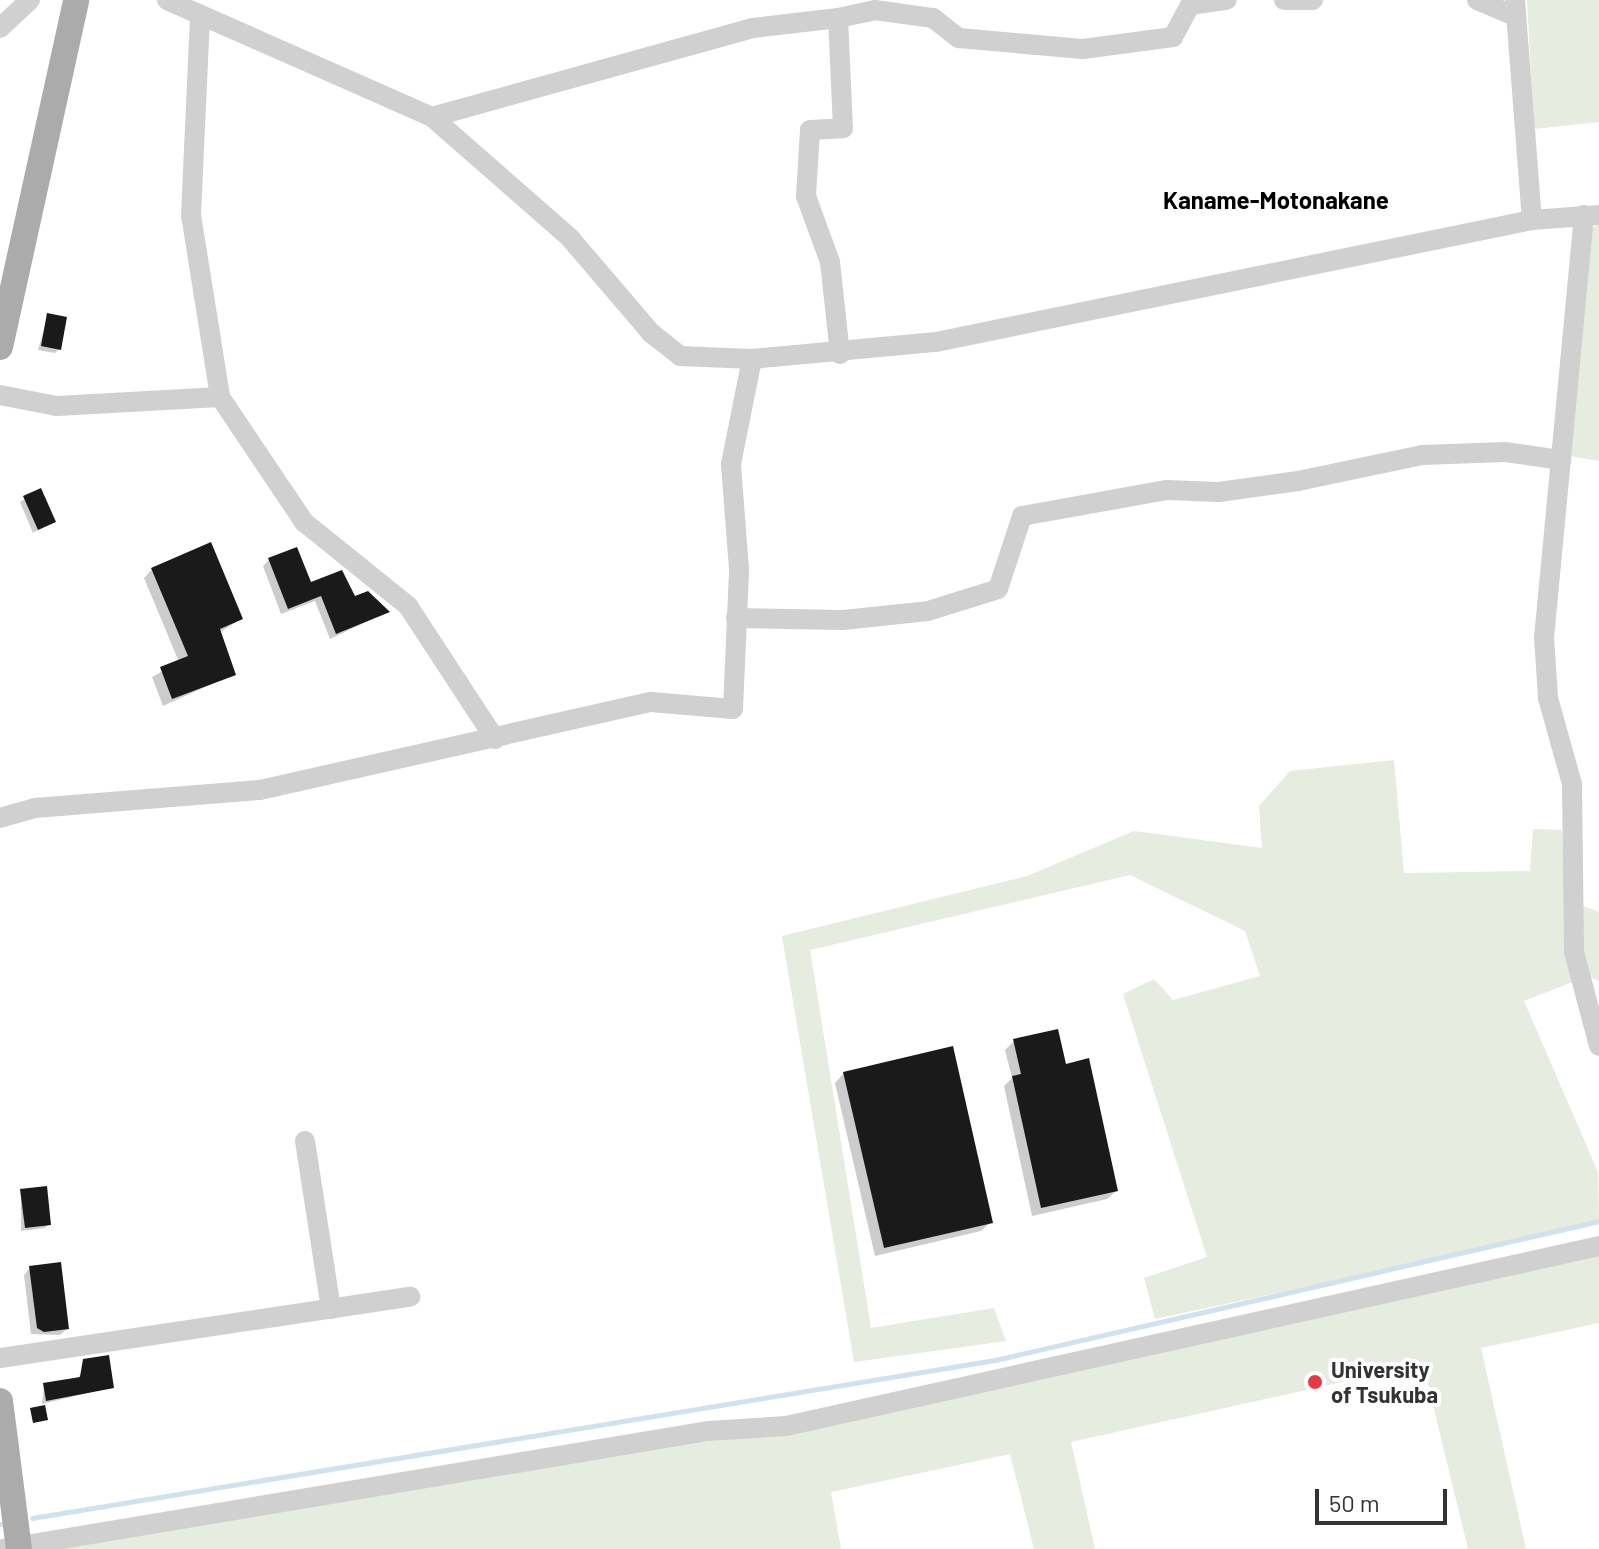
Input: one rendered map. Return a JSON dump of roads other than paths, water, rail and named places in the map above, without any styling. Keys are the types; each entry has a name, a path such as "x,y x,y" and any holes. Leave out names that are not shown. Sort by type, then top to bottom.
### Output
{"main road":[{"path":"0,347 76,0"},
{"path":"0,1401 13,1547"}],"street":[{"path":"0,28 30,0"},
{"path":"167,0 432,117 570,238 651,333 680,356 752,359 840,354 936,342 1532,220 1592,215 1561,460 1544,637 1548,698 1572,784 1574,952 1599,1046"},
{"path":"432,117 753,28 838,18 875,10 933,18 959,38 1083,49 1173,37 1190,5 1227,0"},
{"path":"1284,0 1313,0"},
{"path":"1477,0 1513,8 1532,220"},
{"path":"200,17 191,215 220,397 304,522 408,606 495,739"},
{"path":"838,18 843,128 810,130 806,196 830,262 840,354"},
{"path":"0,818 35,808 260,790 651,702 733,709 736,618 731,464 752,359"},
{"path":"0,395 57,406 220,397"},
{"path":"736,618 871,617 928,611 998,589 1022,516 1166,490 1219,492 1298,481 1422,455 1505,452 1561,460"},
{"path":"305,1141 331,1309"},
{"path":"13,1547 709,1431 786,1426 1599,1246"},
{"path":"0,1358 410,1297"}],"waterway":[{"path":"32,1518 995,1360 1599,1221"}],"place":[{"name":"University of Tsukuba","path":"1315,1382"}],"district":[{"name":"Kaname-Motonakane","path":"1276,200"}]}
